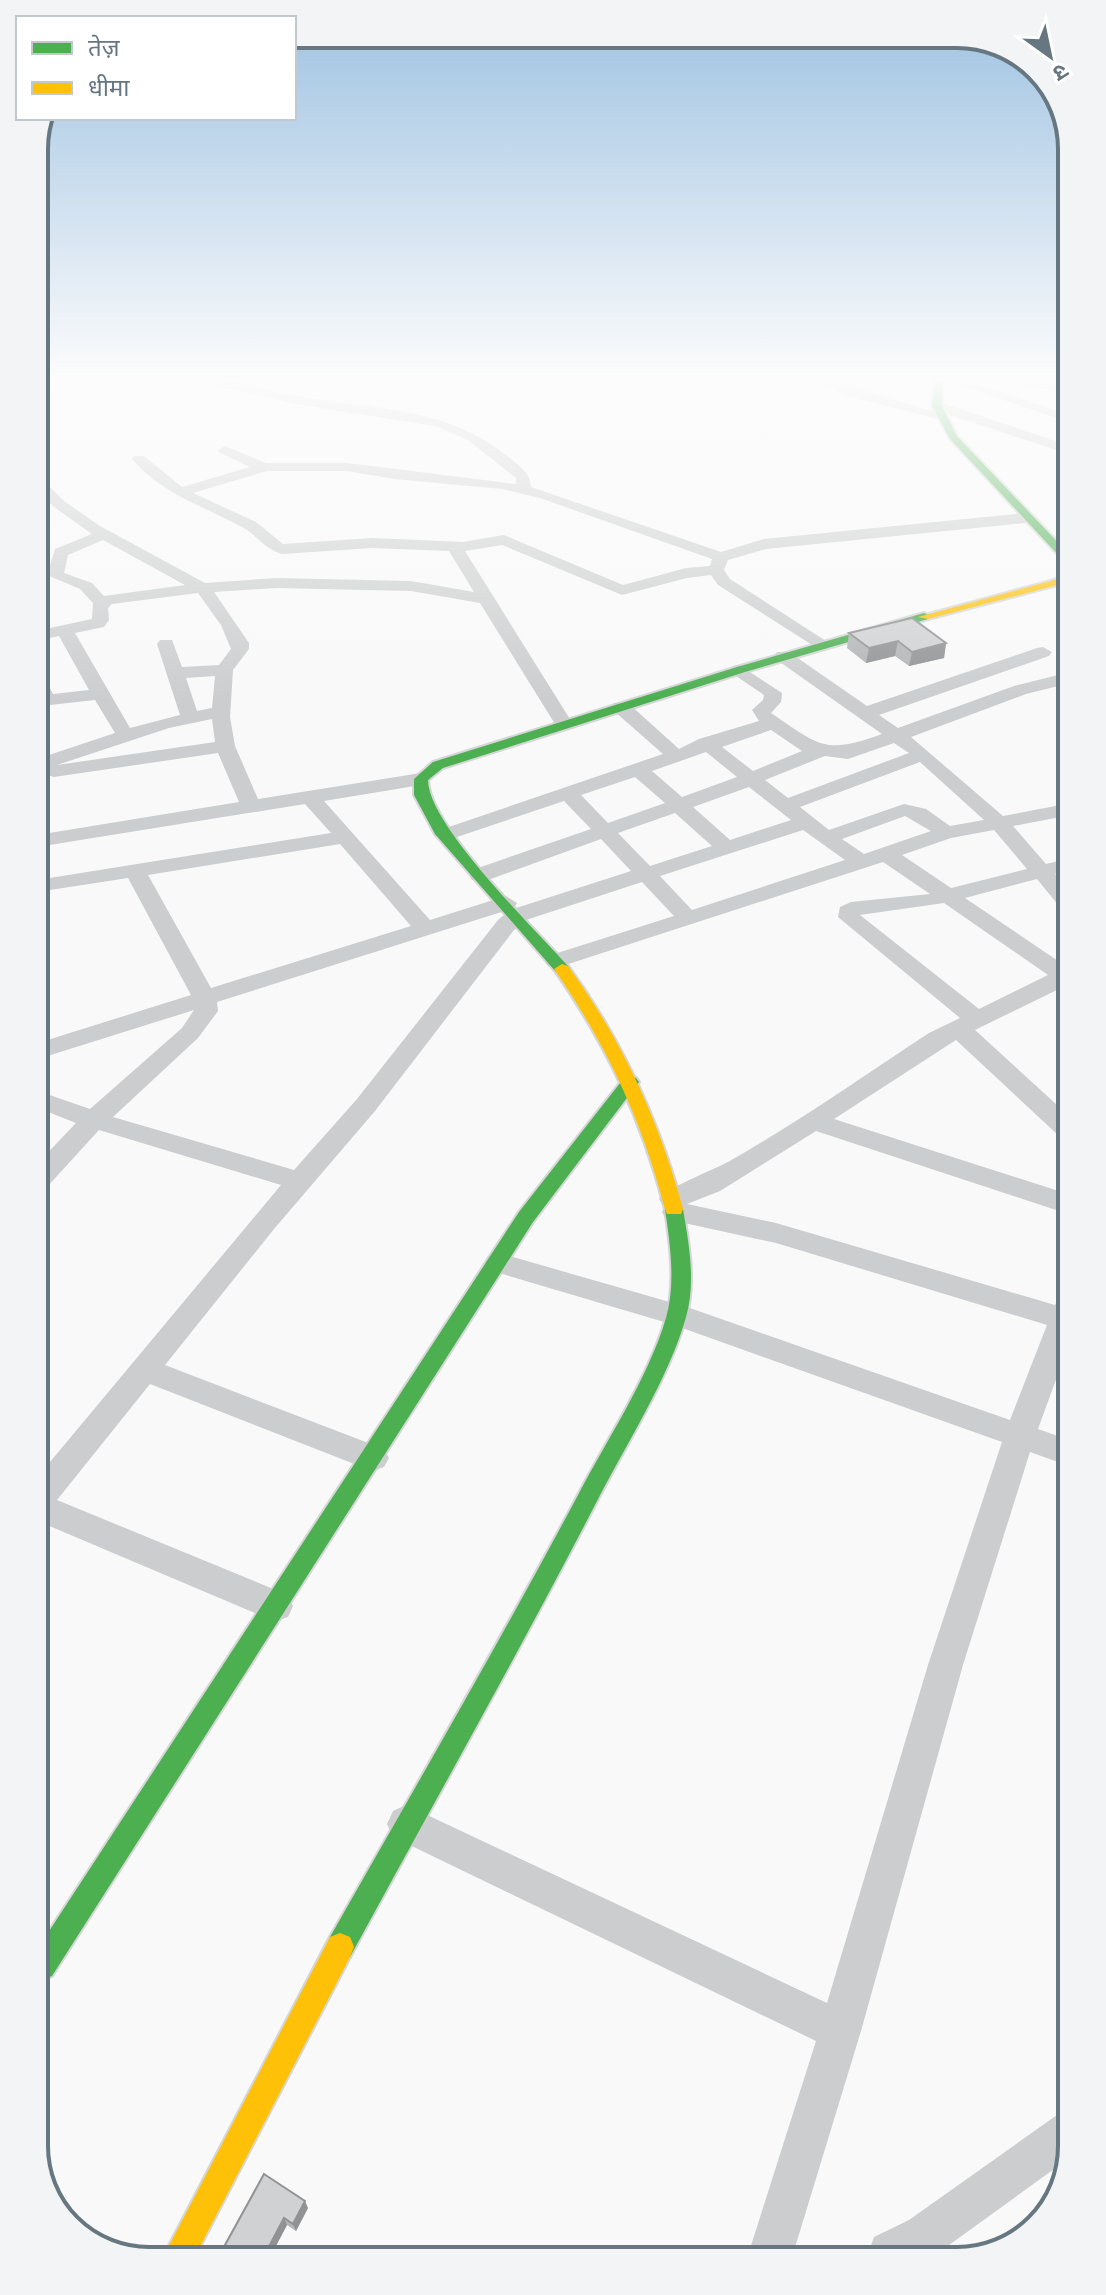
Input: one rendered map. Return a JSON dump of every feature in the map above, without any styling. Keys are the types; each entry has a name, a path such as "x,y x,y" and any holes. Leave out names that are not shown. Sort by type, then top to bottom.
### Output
{"main road":[{"path":"996,486 1058,549"},
{"path":"183,2247 406,1824 574,1527 654,1370 677,1315 680,1260 674,1205 630,1082 591,1009 556,961 444,835 420,798 421,779 438,765 564,724 783,656 1058,577"},
{"path":"48,1957 526,1217 630,1082"}],"street":[{"path":"172,486 251,525 274,546 282,549 372,543 454,547 504,540 622,590 718,564 764,544 1026,518"},
{"path":"179,492 200,486"},
{"path":"504,486 524,490 718,564"},
{"path":"48,493 71,513 104,534 202,588 240,643 240,649 224,670 221,712 225,746 251,807"},
{"path":"62,580 55,575 55,551 104,534"},
{"path":"454,547 564,724"},
{"path":"718,564 724,582 820,645"},
{"path":"48,581 62,580 86,586 102,603"},
{"path":"102,603 202,588 276,583 411,586 487,599"},
{"path":"48,632 98,623 102,603"},
{"path":"65,630 125,735"},
{"path":"166,644 190,718"},
{"path":"866,713 1043,652"},
{"path":"783,656 923,754 998,822 1058,891"},
{"path":"175,673 224,670"},
{"path":"739,670 773,693 772,702 761,710 762,715 810,748 820,751 860,751 1020,690 1058,680"},
{"path":"48,699 100,694"},
{"path":"621,707 675,755"},
{"path":"48,761 125,735 221,712"},
{"path":"444,835 706,743 773,723"},
{"path":"706,743 826,838 862,862"},
{"path":"48,771 225,746"},
{"path":"480,875 679,805 820,751"},
{"path":"785,806 923,754"},
{"path":"638,769 726,847"},
{"path":"48,839 421,779"},
{"path":"568,793 688,918"},
{"path":"310,797 425,928"},
{"path":"826,838 904,810 919,813 946,833"},
{"path":"556,961 946,833 1058,811"},
{"path":"48,1041 205,998 425,928 512,909 647,873 806,822"},
{"path":"48,885 136,873 345,837"},
{"path":"886,854 1058,972"},
{"path":"1058,867 927,901 859,907 848,912 849,917 968,1024 1058,1119"},
{"path":"48,1169 94,1120 190,1033 206,1011 205,998 136,873"},
{"path":"48,1487 366,1105 499,931 512,909"},
{"path":"674,1205 938,1039 1058,981"},
{"path":"48,1103 94,1120 301,1181"},
{"path":"812,1121 1058,1201"},
{"path":"674,1205 1058,1312"},
{"path":"499,1263 677,1315 1058,1449"},
{"path":"772,2247 840,2031 939,1680 1018,1435 1058,1337"},
{"path":"144,1369 373,1458"},
{"path":"48,1510 276,1606"},
{"path":"406,1824 840,2031"},
{"path":"912,2247 1058,2140"}],"building":[{"path":"912,618 946,643 912,652 898,641 869,648 849,633"},
{"path":"264,2174 305,2201 293,2224 284,2218 269,2247 225,2245"}],"traffic: fast":[{"path":"999,486 1058,549"},
{"path":"562,969 440,831 421,795 421,779 438,765 741,669 924,617"},
{"path":"48,1957 526,1217 630,1082"},
{"path":"340,1947 565,1541 657,1365 676,1317 680,1292 680,1248 674,1209"}],"traffic: slow":[{"path":"924,617 1058,581"},
{"path":"562,969 600,1024 631,1083 655,1145 674,1209"},
{"path":"183,2247 340,1947"}]}
